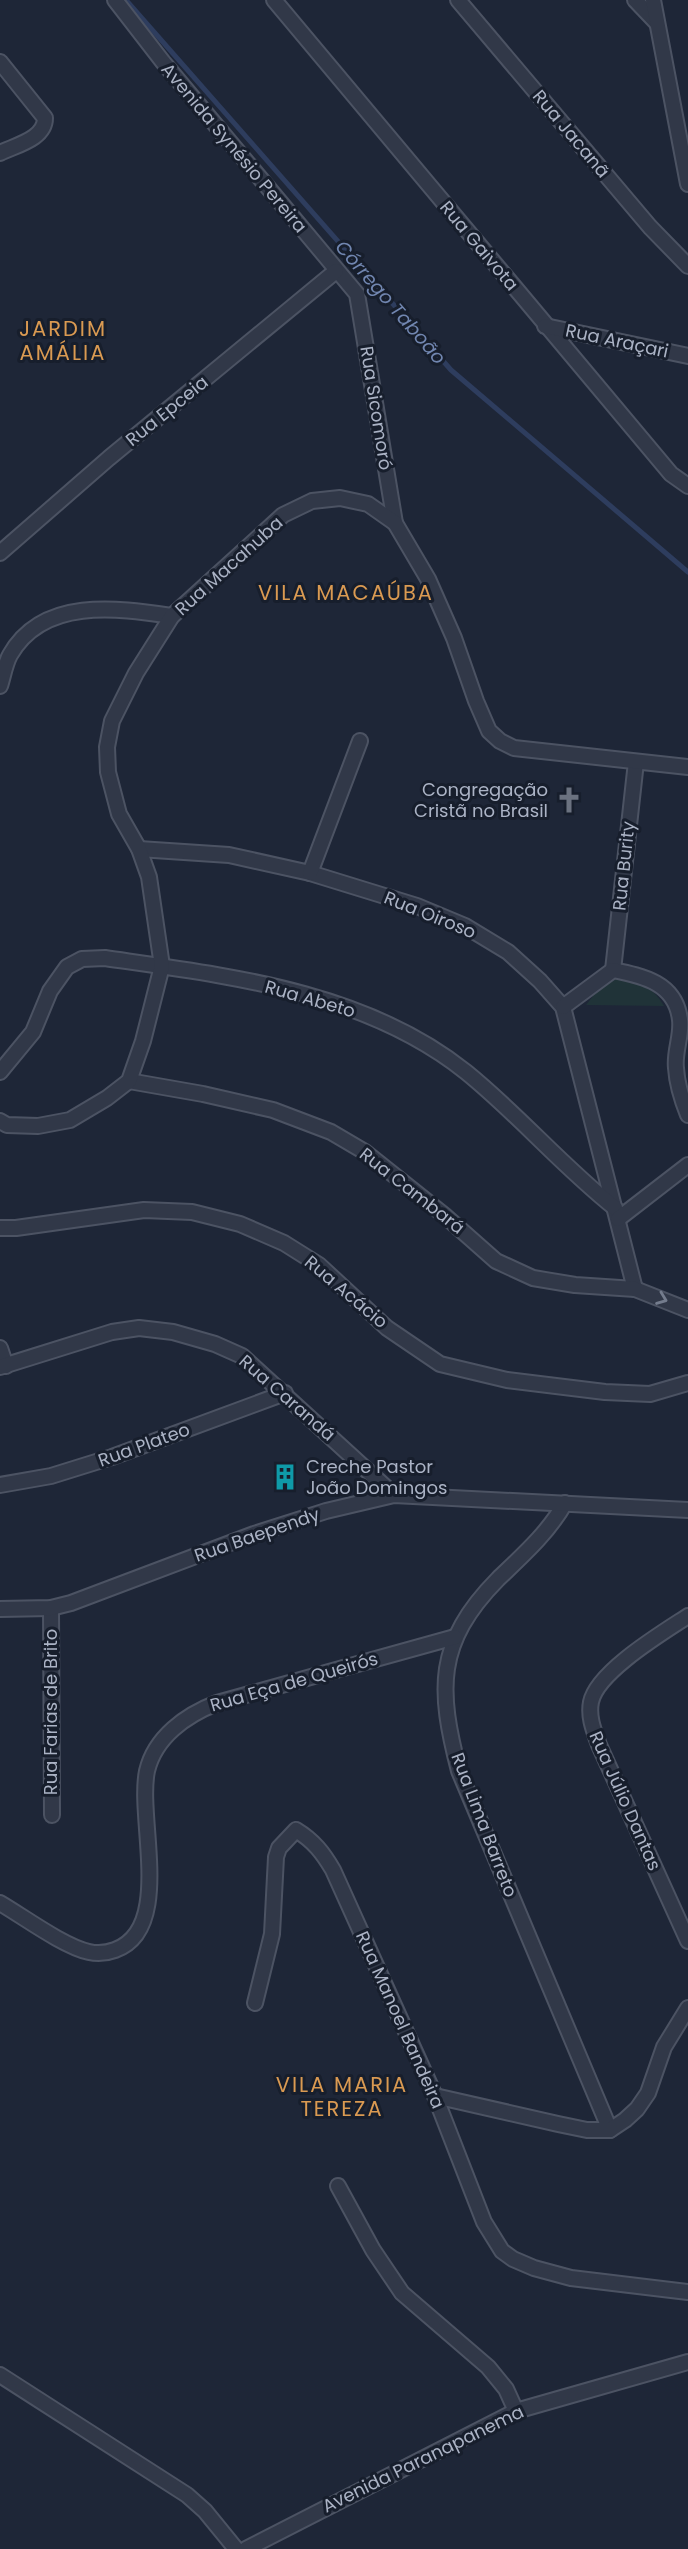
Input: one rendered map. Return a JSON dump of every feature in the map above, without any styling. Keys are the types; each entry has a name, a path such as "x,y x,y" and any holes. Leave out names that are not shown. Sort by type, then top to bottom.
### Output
{"street":[{"name":"Avenida Synésio Pereira","path":"115,0 163,62 357,294"},
{"name":"Rua Gaivota","path":"274,0 671,474 688,486"},
{"name":"Rua Jacanã","path":"457,0 650,227 688,266"},
{"path":"635,0 656,22"},
{"path":"653,0 688,184"},
{"path":"0,62 45,118 45,126 40,134 0,153"},
{"name":"Rua Epceia","path":"0,553 109,458 336,271"},
{"name":"Rua Sicomoró","path":"357,294 395,523"},
{"name":"Rua Araçari","path":"545,326 688,356"},
{"name":"Rua Macahuba","path":"128,1081 143,1041 162,966 149,877 139,849 119,814 108,772 107,747 112,721 136,673 172,616 283,516 312,501 340,498 368,504 395,523 428,579 454,638 489,731 500,741 514,748 688,767"},
{"path":"0,686 9,656 30,631 62,614 95,608 172,616"},
{"path":"310,873 360,741"},
{"name":"Rua Burity","path":"612,970 636,762"},
{"name":"Rua Oiroso","path":"139,849 229,855 310,873 417,906 465,926 508,952 540,981 563,1007 635,1289"},
{"name":"Rua Abeto","path":"0,1072 33,1032 50,991 67,967 82,959 105,958 244,980 336,1003 403,1031 464,1071 527,1127 616,1214"},
{"path":"563,1007 612,970 644,976 661,984 674,1000 680,1020 676,1067 688,1115"},
{"path":"0,1121 7,1125 38,1126 70,1120 107,1098 128,1081"},
{"name":"Rua Cambará","path":"128,1081 202,1094 273,1111 331,1132 365,1152 444,1215 496,1261 533,1278 575,1285 635,1289 688,1310"},
{"path":"616,1214 688,1165"},
{"name":"Rua Acácio","path":"0,1228 144,1210 192,1212 240,1224 284,1243 319,1265 387,1328 440,1364 507,1380 605,1392 650,1394 688,1383"},
{"name":"Rua Carandá","path":"3,1366 112,1332 139,1328 173,1332 215,1344 242,1356 394,1495"},
{"path":"0,1348 3,1366"},
{"name":"Rua Plateo","path":"0,1485 51,1476 112,1457 285,1393"},
{"name":"Rua Baependy","path":"0,1609 51,1608 131,1582 254,1534 326,1511 394,1495 688,1510"},
{"name":"Rua Lima Barreto","path":"565,1503 541,1537 480,1599 455,1637 446,1676 444,1702 459,1771 610,2130"},
{"name":"Rua Farias de Brito","path":"51,1608 52,1815"},
{"name":"Rua Júlio Dantas","path":"688,1616 652,1640 599,1684 591,1704 591,1722 688,1941"},
{"name":"Rua Eça de Queirós","path":"0,1903 76,1948 91,1953 107,1953 127,1944 142,1926 147,1908 145,1795 154,1753 167,1735 182,1721 217,1703 455,1637"},
{"name":"Rua Manoel Bandeira","path":"255,2003 272,1934 276,1857 279,1847 296,1830 313,1841 323,1852 333,1871 435,2096 484,2222 502,2251 534,2268 572,2278 688,2292"},
{"path":"435,2096 586,2130 610,2130 637,2109 648,2093 664,2047 688,2008"},
{"path":"338,2186 373,2250 402,2293 488,2367 506,2389 516,2411"},
{"name":"Avenida Paranapanema","path":"246,2549 516,2411 688,2362"},
{"path":"0,2375 187,2495 205,2511 236,2549"}],"green space":[{"path":"613,977 649,989 664,1006 586,1005 603,983"}],"waterway":[{"name":"Córrego Taboão","path":"126,0 451,370 688,572"}],"place":[{"name":"Congregação Cristã no Brasil","path":"569,800"},
{"name":"Creche Pastor João Domingos","path":"285,1477"}],"district":[{"name":"JARDIM AMÁLIA","path":"63,341"},
{"name":"VILA MACAÚBA","path":"346,593"},
{"name":"VILA MARIA TEREZA","path":"342,2097"}]}
